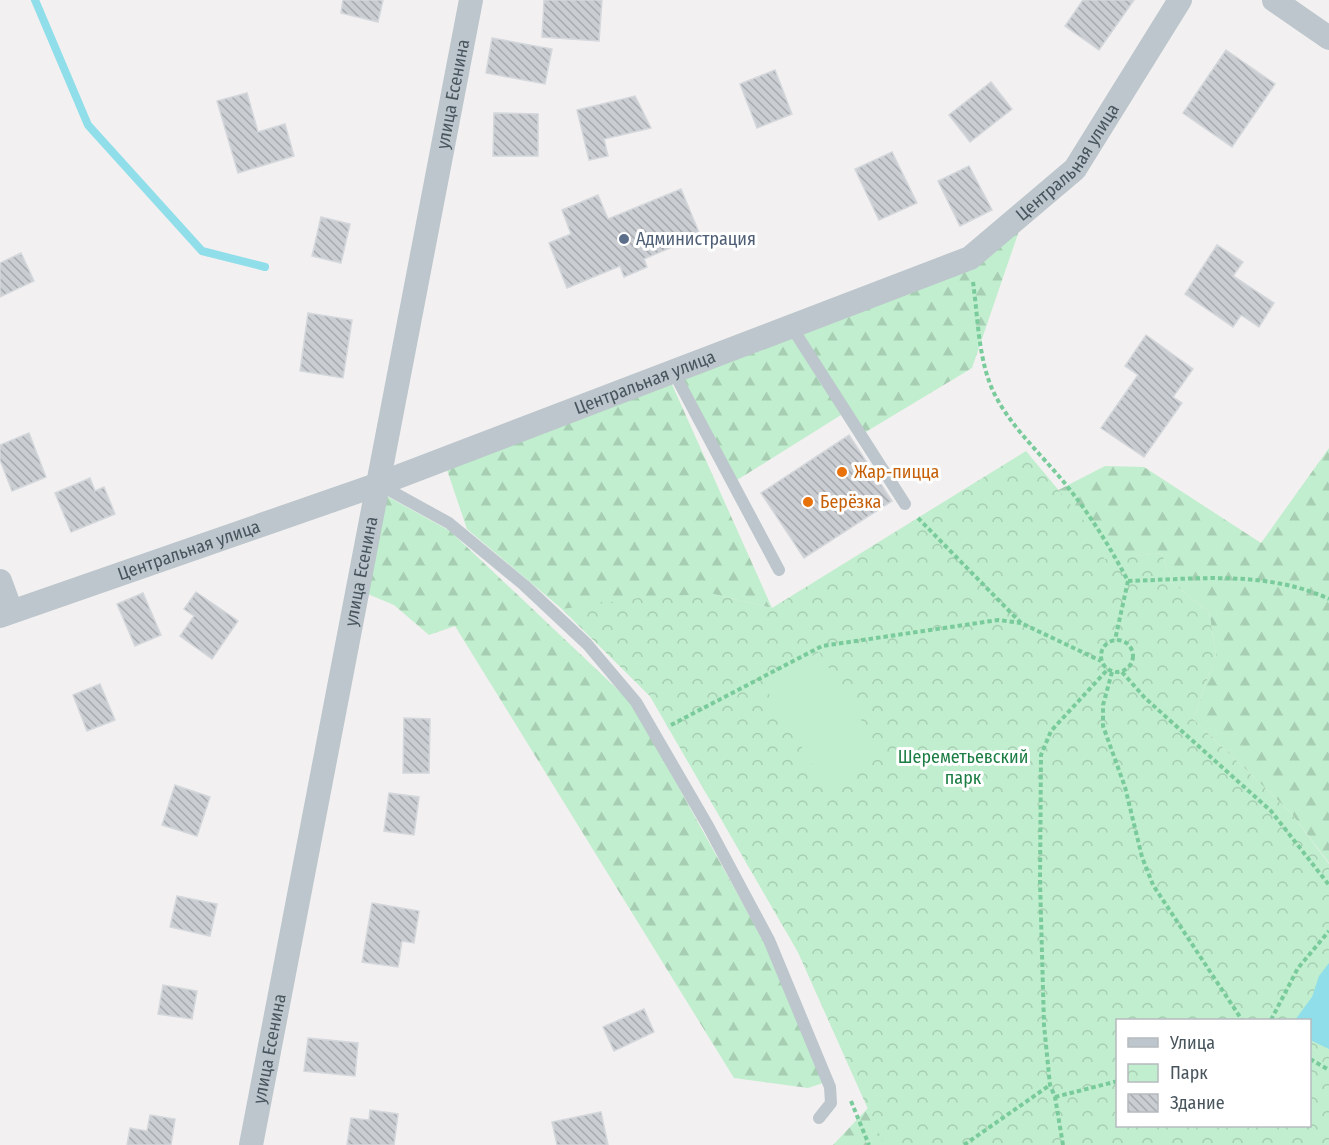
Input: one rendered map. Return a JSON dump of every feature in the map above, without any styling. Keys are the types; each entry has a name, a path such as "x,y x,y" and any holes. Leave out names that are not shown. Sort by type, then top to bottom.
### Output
{"street":[{"name":"улица Есенина","path":"251,1145 471,0"},
{"name":"Центральная улица","path":"5,614 379,484 970,258 1076,169 1180,0"},
{"path":"1274,0 1329,38"},
{"path":"0,581 5,614"}],"lane":[{"path":"791,326 904,504"},
{"path":"673,371 778,570"},
{"path":"379,484 449,523 516,578 587,644 636,702 708,826 769,940 830,1087 831,1103 819,1118"}],"path":[{"path":"970,258 984,363 992,389 1013,427 1063,482 1104,534 1128,581 1115,640 1102,650 1101,661"},
{"path":"904,504 1021,623"},
{"path":"1128,581 1236,578 1275,581 1329,599"},
{"path":"665,728 822,646 998,620 1021,623 1101,661 1109,671 1122,672 1145,698 1271,812 1329,885"},
{"path":"1115,640 1126,642 1133,651 1133,661 1122,672"},
{"path":"1109,671 1102,705 1103,726 1125,787 1142,857 1153,885 1241,1019"},
{"path":"1063,1145 1056,1097 1050,1085 1044,1024 1040,870 1041,755 1051,731 1109,671"},
{"path":"1272,1019 1298,968 1329,931"},
{"path":"1311,1060 1329,1070"},
{"path":"1056,1097 1116,1082"},
{"path":"964,1145 1050,1085"}],"green space":[{"path":"1022,222 972,368 864,433 799,328"},
{"path":"793,337 841,415 737,480 681,375"},
{"path":"670,380 772,608 713,594 1117,1019 1116,1127 1311,1127 1329,1145 833,1145 868,1108 798,952 650,696 562,609 467,529 446,467"},
{"path":"1329,448 1329,863 1291,813 1193,719 1216,655 1209,612 1171,582 1162,553 1092,561 1039,500 1105,466 1144,467 1261,543"},
{"name":"Шереметьевский парк","path":"1026,451 1100,540 1104,559 1162,553 1171,582 1209,612 1216,655 1193,719 1291,813 1329,864 1329,1145 884,1145 798,952 650,696 562,609 646,597 713,594 772,608"},
{"path":"383,494 450,531 632,703 763,940 823,1083 808,1088 734,1078 455,626 429,635 394,605 363,592"},
{"path":"819,652 881,752 826,786 764,686"}],"water":[{"path":"1329,963 1329,1049 1311,1040 1311,1019 1296,1019 1312,997 1319,976"}],"building":[{"path":"343,0 383,0 378,22 341,13"},
{"path":"544,0 602,0 599,41 542,37"},
{"path":"1083,0 1134,0 1099,50 1065,26"},
{"path":"492,38 552,49 545,84 486,73"},
{"path":"1226,50 1275,84 1232,147 1183,113"},
{"path":"775,70 792,114 757,128 740,84"},
{"path":"991,82 1012,109 970,142 949,115"},
{"path":"247,93 258,132 285,124 294,156 238,173 217,101"},
{"path":"635,96 651,128 604,139 608,156 589,160 577,110"},
{"path":"494,113 538,114 538,156 493,156"},
{"path":"892,152 917,203 879,220 855,169"},
{"path":"969,166 992,210 960,226 938,181"},
{"name":"Администрация","path":"681,189 700,235 644,259 647,267 624,277 620,266 567,288 549,243 571,234 562,210 598,195 608,219"},
{"path":"321,217 350,224 341,263 312,256"},
{"path":"1217,245 1243,262 1233,276 1274,303 1259,327 1241,315 1233,327 1185,294"},
{"path":"21,253 34,281 0,297 0,263"},
{"path":"308,313 352,320 343,378 300,371"},
{"path":"1146,335 1193,369 1173,397 1182,403 1144,457 1101,428 1138,375 1125,366"},
{"path":"29,433 46,477 12,491 0,460 0,445"},
{"path":"849,435 892,501 804,558 761,493"},
{"path":"90,478 95,491 104,487 115,514 71,532 55,493"},
{"path":"196,592 238,621 212,659 180,636 194,616 184,609"},
{"path":"143,593 161,635 135,646 117,604"},
{"path":"100,684 115,720 87,731 73,695"},
{"path":"404,718 430,719 429,773 403,773"},
{"path":"175,785 210,797 197,836 162,825"},
{"path":"389,793 419,797 414,835 384,831"},
{"path":"177,896 217,904 210,936 170,927"},
{"path":"372,903 419,911 414,943 402,941 398,967 362,962"},
{"path":"163,985 197,991 192,1019 158,1014"},
{"path":"644,1009 654,1032 614,1051 603,1027"},
{"path":"308,1038 358,1043 355,1076 304,1071"},
{"path":"370,1110 398,1114 394,1145 347,1145 351,1118 369,1120"},
{"path":"601,1112 608,1145 557,1145 552,1122"},
{"path":"150,1115 175,1119 171,1145 127,1145 130,1128 147,1131"}],"waterway":[{"path":"35,0 88,125 202,251 265,267"}],"place":[{"name":"Администрация","path":"624,239"},
{"name":"Жар-пицца","path":"842,472"},
{"name":"Берёзка","path":"808,502"}]}
